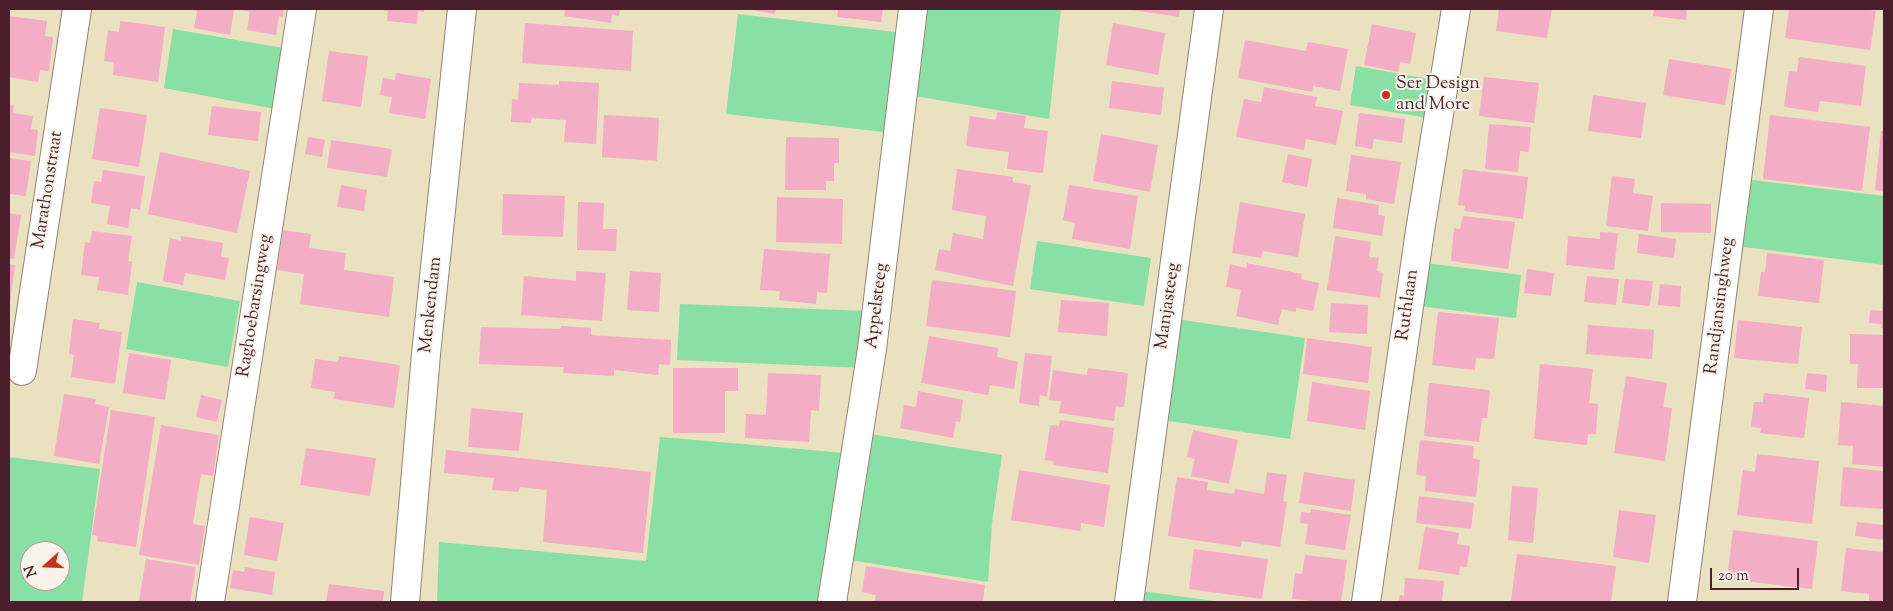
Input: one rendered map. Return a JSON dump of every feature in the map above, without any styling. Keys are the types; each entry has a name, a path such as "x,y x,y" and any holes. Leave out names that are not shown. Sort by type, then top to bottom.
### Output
{"street":[{"name":"Marathonstraat","path":"22,371 77,9"},
{"name":"Raghoebarsingweg","path":"210,602 302,9"},
{"name":"Menkendam","path":"405,602 426,354 462,9"},
{"name":"Appelsteeg","path":"832,602 872,349 913,9"},
{"name":"Manjasteeg","path":"1129,602 1209,9"},
{"name":"Ruthlaan","path":"1366,602 1420,231 1456,9"},
{"name":"Randjansinghweg","path":"1682,602 1759,9"}],"green space":[{"path":"924,9 1061,9 1049,119 915,96"},
{"path":"738,14 904,33 893,133 726,114"},
{"path":"173,29 283,48 275,109 164,88"},
{"path":"1356,66 1435,80 1428,118 1350,105"},
{"path":"1744,179 1884,196 1884,265 1737,246"},
{"path":"1037,241 1151,258 1144,306 1030,289"},
{"path":"1425,263 1521,275 1516,318 1419,306"},
{"path":"137,282 240,301 228,367 126,349"},
{"path":"680,304 869,311 863,368 677,360"},
{"path":"1176,319 1305,338 1290,439 1162,420"},
{"path":"870,434 1002,455 992,523 988,582 850,560"},
{"path":"660,437 846,453 823,602 437,602 439,542 646,561"},
{"path":"9,457 100,469 82,602 9,602"},
{"path":"1141,591 1222,602 1139,602"}],"building":[{"path":"192,9 234,9 230,35 194,28 197,11"},
{"path":"238,9 284,9 283,17 279,16 276,35 247,30 250,12"},
{"path":"378,9 424,9 424,12 418,11 417,24 387,21 388,11"},
{"path":"565,9 620,9 619,16 612,15 611,23 564,16"},
{"path":"746,9 776,9 775,14"},
{"path":"838,9 883,9 881,22 837,17"},
{"path":"1126,9 1180,9 1179,17"},
{"path":"1499,9 1552,9 1547,38 1496,31"},
{"path":"1654,9 1687,9 1686,20 1653,16"},
{"path":"1789,9 1861,9 1876,11 1870,50 1785,38"},
{"path":"9,16 47,21 45,36 53,37 49,71 40,70 38,82 9,77"},
{"path":"120,21 165,27 158,82 113,75 114,62 104,61 108,30 119,32"},
{"path":"525,23 633,31 631,71 522,63"},
{"path":"1113,23 1165,33 1158,75 1106,65"},
{"path":"1372,24 1416,33 1410,64 1400,62 1398,72 1364,65"},
{"path":"1245,40 1306,51 1308,42 1348,49 1340,91 1313,86 1312,92 1238,78"},
{"path":"329,51 368,56 361,107 322,101"},
{"path":"1799,57 1866,66 1861,106 1820,101 1818,112 1784,107 1789,71 1797,72"},
{"path":"1669,59 1731,69 1725,105 1663,95"},
{"path":"396,73 431,79 425,119 389,113 392,97 380,95 383,78 395,80"},
{"path":"1484,77 1539,83 1534,123 1479,116"},
{"path":"559,81 599,83 596,144 564,142 566,120 532,118 531,123 511,122 512,99 518,100 519,83 559,85"},
{"path":"1112,81 1164,88 1161,115 1109,108"},
{"path":"1264,87 1317,97 1315,106 1343,111 1336,145 1306,139 1304,150 1236,137 1244,99 1261,102"},
{"path":"1593,95 1646,103 1641,138 1588,131"},
{"path":"9,105 14,106 13,113 33,116 31,129 38,130 35,156 9,152"},
{"path":"212,106 261,112 258,141 208,135"},
{"path":"100,108 147,115 139,167 92,159"},
{"path":"997,112 1026,116 1024,128 1048,131 1043,173 1007,169 1009,152 966,146 970,116 996,120"},
{"path":"1359,113 1405,119 1402,143 1374,139 1372,149 1355,146"},
{"path":"604,115 659,118 657,161 602,157"},
{"path":"1770,115 1870,127 1862,191 1763,179"},
{"path":"1489,124 1531,127 1529,152 1520,151 1518,172 1485,169"},
{"path":"1881,131 1884,131 1884,191 1875,190"},
{"path":"1101,134 1158,145 1150,192 1093,181"},
{"path":"308,137 325,140 322,157 305,154"},
{"path":"786,137 839,138 839,163 834,163 834,181 826,181 826,190 785,190"},
{"path":"331,140 392,149 387,177 327,168"},
{"path":"160,152 250,171 237,233 148,214"},
{"path":"1288,154 1312,159 1307,187 1282,182"},
{"path":"1351,155 1401,162 1394,204 1366,199 1366,194 1346,191"},
{"path":"9,158 31,161 26,196 9,194"},
{"path":"957,169 1013,177 1013,182 1031,185 1013,286 935,270 939,249 950,251 953,233 983,239 986,216 952,210"},
{"path":"1463,169 1528,177 1523,219 1464,211 1465,206 1458,205"},
{"path":"103,170 145,176 140,210 131,208 128,228 107,224 110,206 91,203 94,181 101,182"},
{"path":"1612,176 1635,179 1633,193 1653,196 1648,231 1606,226"},
{"path":"341,185 367,190 364,211 337,207"},
{"path":"1069,185 1138,196 1130,249 1072,239 1075,223 1063,220"},
{"path":"503,194 565,196 563,237 502,235"},
{"path":"777,197 843,199 842,244 776,242"},
{"path":"1337,198 1379,205 1378,215 1385,216 1382,236 1333,228"},
{"path":"578,202 604,203 603,229 617,229 616,251 577,250"},
{"path":"1240,202 1305,214 1298,257 1263,251 1261,258 1232,253"},
{"path":"1661,203 1711,204 1711,233 1661,232"},
{"path":"9,213 21,215 14,259 9,258"},
{"path":"1463,216 1515,222 1508,269 1451,261 1454,228 1460,229"},
{"path":"283,230 311,234 309,248 346,253 344,270 394,277 389,317 300,304 304,274 277,270"},
{"path":"92,231 132,236 128,261 132,262 128,295 97,290 99,277 81,275 85,242 90,243"},
{"path":"1600,232 1618,233 1614,270 1566,265 1568,236 1600,239"},
{"path":"1639,234 1676,239 1674,258 1637,253"},
{"path":"181,236 223,243 221,257 229,258 225,280 185,273 183,285 163,281 170,238 181,241"},
{"path":"1335,236 1371,242 1369,257 1379,258 1377,271 1383,273 1380,298 1327,290"},
{"path":"764,249 830,254 827,293 817,292 816,304 779,300 780,291 760,290"},
{"path":"1767,253 1824,260 1819,303 1758,296 1761,272 1765,272"},
{"path":"1247,263 1302,274 1301,279 1319,283 1313,311 1296,308 1296,312 1282,309 1278,325 1236,316 1241,290 1226,287 1230,264 1246,268"},
{"path":"9,264 15,265 10,303 9,303"},
{"path":"1527,269 1554,273 1551,296 1524,293"},
{"path":"576,271 606,273 602,321 521,315 524,276 576,281"},
{"path":"630,271 661,273 659,312 627,310"},
{"path":"1587,276 1619,279 1616,305 1584,302"},
{"path":"1625,279 1653,281 1650,306 1622,303"},
{"path":"932,280 1016,291 1010,337 926,326"},
{"path":"1660,284 1681,286 1680,307 1658,305"},
{"path":"1061,300 1109,303 1107,336 1058,332"},
{"path":"1883,300 1884,328 1881,328 1881,324 1869,323 1870,310 1882,311"},
{"path":"1331,303 1368,305 1367,334 1329,332"},
{"path":"1438,312 1499,318 1494,359 1476,358 1475,370 1432,365"},
{"path":"73,319 100,323 99,329 122,332 115,384 71,377 74,355 69,354"},
{"path":"1738,320 1802,327 1798,364 1734,358"},
{"path":"1588,325 1654,330 1652,359 1586,354"},
{"path":"561,326 591,328 591,335 671,340 670,365 659,364 658,375 614,370 614,376 563,373 564,367 479,364 481,327 560,329"},
{"path":"1850,334 1884,335 1884,388 1857,388 1858,364 1850,364"},
{"path":"929,336 998,348 997,357 1018,362 1014,389 990,385 988,395 921,383"},
{"path":"1307,338 1372,347 1368,383 1303,374"},
{"path":"129,353 171,360 165,400 123,393"},
{"path":"1025,353 1052,356 1047,397 1040,395 1039,406 1019,403"},
{"path":"339,356 400,365 394,408 334,399 335,392 311,388 315,359 338,362"},
{"path":"1540,364 1593,369 1589,403 1598,404 1596,434 1588,434 1587,445 1534,439"},
{"path":"673,368 738,368 738,391 725,391 725,433 673,433"},
{"path":"1088,368 1128,373 1124,407 1116,406 1114,421 1059,413 1061,401 1049,400 1053,370 1087,375"},
{"path":"768,373 821,375 819,411 811,410 809,442 745,438 746,414 766,415"},
{"path":"1807,373 1827,375 1826,392 1805,389"},
{"path":"1626,376 1667,383 1663,407 1672,408 1665,461 1614,453"},
{"path":"1312,382 1370,391 1365,430 1307,421"},
{"path":"1429,383 1490,390 1487,418 1482,418 1479,442 1424,436"},
{"path":"918,391 963,400 960,422 956,421 953,438 900,428 904,405 916,407"},
{"path":"1764,393 1809,398 1804,438 1760,433 1761,428 1751,427 1754,402 1763,402"},
{"path":"64,394 96,399 95,404 109,407 99,464 54,456"},
{"path":"201,395 222,400 217,422 196,417"},
{"path":"1841,402 1884,406 1884,467 1852,464 1853,446 1838,445"},
{"path":"471,408 523,413 519,451 468,447"},
{"path":"111,410 155,417 136,547 97,541 98,536 92,535"},
{"path":"1060,420 1114,428 1108,473 1053,465 1054,461 1045,460 1050,425 1059,426"},
{"path":"161,425 219,435 213,476 201,474 193,524 205,526 199,565 139,555"},
{"path":"1193,430 1238,440 1229,484 1191,476 1195,459 1187,457"},
{"path":"1420,440 1474,446 1473,458 1480,460 1476,497 1425,491 1426,476 1416,475"},
{"path":"306,448 376,458 370,496 300,485"},
{"path":"446,450 651,472 643,553 543,542 547,490 520,487 519,492 492,490 494,478 444,473"},
{"path":"1757,454 1819,461 1812,524 1737,515 1743,470 1755,472"},
{"path":"1843,467 1884,471 1884,509 1840,506"},
{"path":"1019,470 1110,485 1104,527 1081,523 1080,531 1011,520"},
{"path":"1267,472 1287,475 1283,501 1287,502 1280,547 1242,541 1241,547 1168,536 1177,477 1208,482 1207,490 1234,494 1235,489 1264,494"},
{"path":"1304,472 1355,480 1351,511 1299,503"},
{"path":"1512,486 1538,488 1533,543 1508,540"},
{"path":"1419,496 1474,503 1471,529 1416,523"},
{"path":"1311,509 1351,515 1345,550 1305,544 1308,524 1300,523 1301,512 1310,513"},
{"path":"1619,510 1656,515 1649,563 1613,557"},
{"path":"250,517 284,523 277,561 244,555"},
{"path":"1857,522 1884,525 1884,540 1855,536"},
{"path":"1425,527 1459,533 1457,544 1470,546 1467,567 1460,566 1459,575 1418,569"},
{"path":"1733,530 1818,541 1812,589 1727,579"},
{"path":"1846,548 1884,552 1884,602 1869,602 1869,594 1841,591"},
{"path":"1194,549 1268,559 1262,599 1189,589"},
{"path":"1517,554 1616,566 1611,602 1511,602"},
{"path":"1305,555 1347,560 1341,602 1292,599 1295,573 1302,574"},
{"path":"146,559 196,567 190,602 139,601"},
{"path":"866,566 985,585 983,602 875,602 876,595 862,592"},
{"path":"245,567 275,572 272,595 230,588 233,570 244,572"},
{"path":"1405,578 1444,581 1442,602 1399,602 1400,595 1404,596"},
{"path":"329,584 384,591 383,602 326,602"}],"place":[{"name":"Ser Design and More","path":"1386,95"}]}
